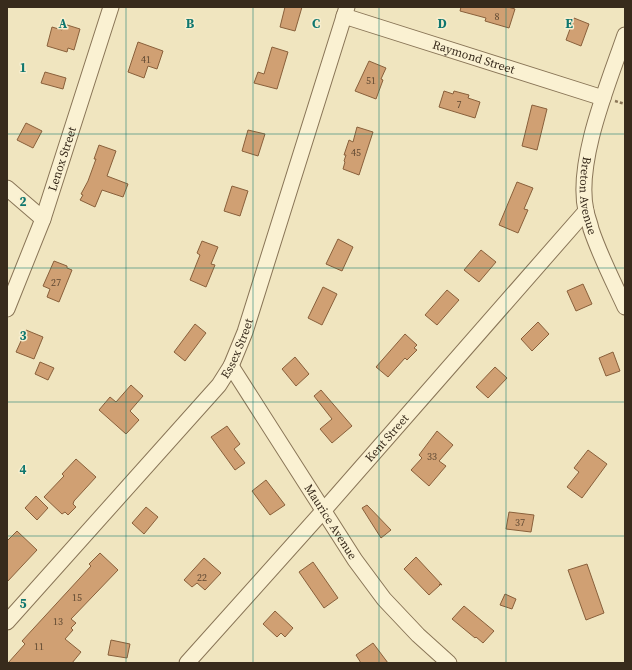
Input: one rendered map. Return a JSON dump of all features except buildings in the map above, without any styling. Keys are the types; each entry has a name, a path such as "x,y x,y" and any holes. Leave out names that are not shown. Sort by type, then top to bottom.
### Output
{"street":[{"name":"Lenox Street","path":"7,309 43,219 111,7"},
{"name":"Raymond Street","path":"346,11 603,98"},
{"name":"Essex Street","path":"7,622 219,385 231,366 245,332 346,11"},
{"name":"Breton Avenue","path":"625,35 603,98 588,149 583,184 586,211 606,266 625,307"},
{"path":"7,188 43,219"},
{"name":"Kent Street","path":"187,663 324,510 586,211"},
{"name":"Maurice Avenue","path":"231,366 355,560 384,599 418,635 448,663"}]}
